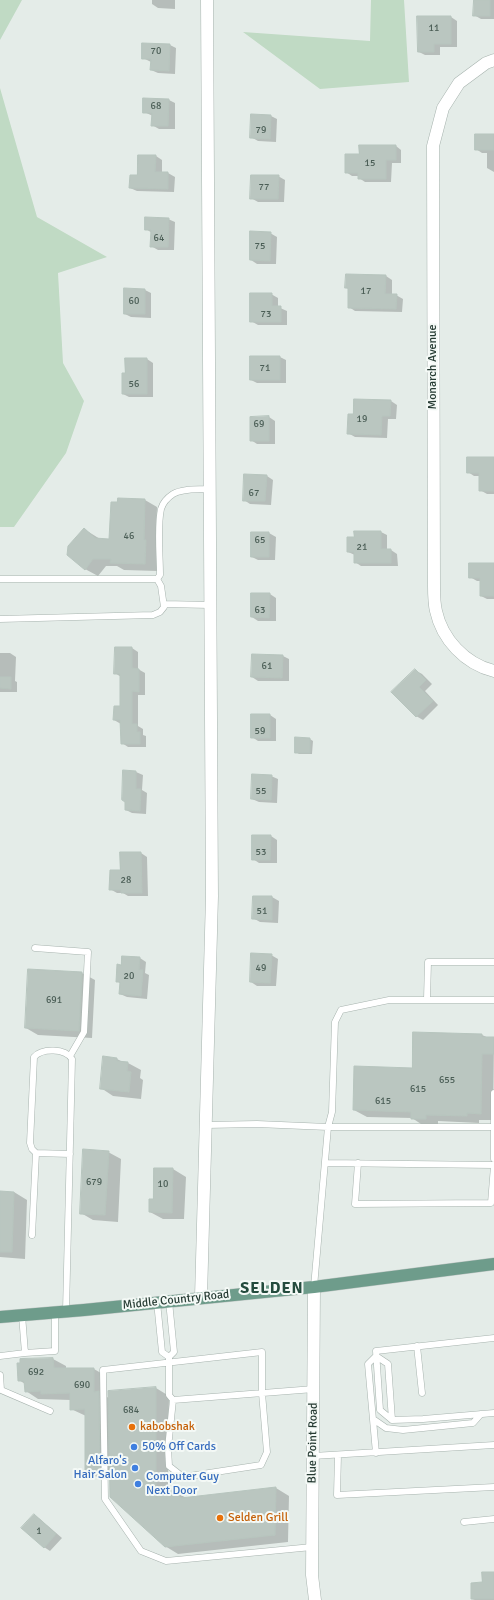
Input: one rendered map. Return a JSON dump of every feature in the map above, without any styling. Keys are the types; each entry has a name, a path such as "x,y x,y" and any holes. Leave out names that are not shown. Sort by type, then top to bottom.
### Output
{"main road":[{"name":"Middle Country Road","path":"0,1317 314,1287 494,1264"}],"street":[{"path":"201,1297 212,896 207,0"},
{"name":"Monarch Avenue","path":"494,60 486,63 459,83 442,108 433,146 435,611 444,632 455,649 473,661 494,671"},
{"name":"Blue Point Road","path":"314,1287 312,1575 315,1600"}],"lane":[{"path":"157,579 160,575 160,518 162,507 166,499 184,490 210,489"},
{"path":"0,579 157,579"},
{"path":"0,619 147,616 160,612 164,604 161,586 157,579"},
{"path":"164,604 210,605"},
{"path":"35,948 88,952 84,1032 70,1056"},
{"path":"427,999 428,962 494,962"},
{"path":"314,1287 328,1127 332,1112 335,1022 341,1010 389,1000 494,1000"},
{"path":"0,1356 55,1350 60,1312 70,1154 72,1059 64,1052 43,1051 34,1057 30,1143 32,1149 36,1153 70,1154"},
{"path":"494,1093 494,1160"},
{"path":"206,1125 256,1124 328,1127 494,1127"},
{"path":"32,1235 36,1153"},
{"path":"325,1163 358,1163 494,1166 491,1203 355,1204 358,1163"},
{"path":"163,1302 162,1352 169,1360"},
{"path":"163,1302 174,1352 169,1360 169,1395 173,1400 168,1448 169,1466 182,1477 261,1465 266,1452 262,1393 262,1352 169,1360 102,1370 105,1499 141,1551 166,1561 312,1547"},
{"path":"22,1315 25,1353"},
{"path":"376,1452 368,1364 376,1354 417,1346 494,1338"},
{"path":"417,1346 422,1393"},
{"path":"376,1354 388,1364 392,1420"},
{"path":"376,1354 380,1410 392,1420 423,1419 494,1412"},
{"path":"0,1375 1,1390 50,1411"},
{"path":"173,1400 314,1388"},
{"path":"373,1419 386,1428 403,1430 473,1423 481,1414"},
{"path":"313,1456 494,1445"},
{"path":"338,1455 337,1495 494,1487"},
{"path":"464,1522 494,1519"}],"green space":[{"path":"0,0 22,0 0,40"},
{"path":"371,0 404,0 409,82 320,89 243,32 370,41"},
{"path":"0,88 37,217 107,257 58,273 63,363 84,401 66,453 14,527 0,527"}],"building":[{"path":"474,0 490,0 490,16 473,16"},
{"path":"417,16 451,16 451,44 434,44 434,52 418,52"},
{"path":"142,43 170,44 169,71 150,70 151,59 142,59"},
{"path":"143,98 169,99 168,126 151,126 152,113 143,113"},
{"path":"251,114 271,115 270,139 250,138"},
{"path":"475,134 494,134 494,150 475,150"},
{"path":"359,145 396,145 396,160 386,160 386,179 358,179 358,173 345,173 345,154 359,154"},
{"path":"138,155 156,155 155,172 168,172 168,189 129,188 130,175 137,175"},
{"path":"251,175 279,175 278,199 250,199"},
{"path":"145,217 169,218 168,247 150,247 151,230 145,230"},
{"path":"250,231 271,232 270,261 250,260"},
{"path":"346,274 386,275 385,294 397,294 396,309 348,308 348,288 345,288"},
{"path":"124,288 145,289 145,314 124,314"},
{"path":"250,293 272,293 272,306 281,306 281,322 250,322"},
{"path":"250,356 280,356 280,380 250,380"},
{"path":"125,358 147,358 147,394 122,394 122,373 125,373"},
{"path":"354,399 391,400 390,416 382,416 381,435 347,434 348,414 353,414"},
{"path":"269,416 269,441 250,441 250,417"},
{"path":"467,457 494,457 494,491 479,491 479,473 467,473"},
{"path":"244,474 267,475 265,501 243,501"},
{"path":"118,498 145,499 145,564 110,563 111,559 93,559 85,570 67,555 68,546 84,528 95,538 109,539 111,502 117,502"},
{"path":"354,531 381,531 381,549 391,549 391,563 354,563 354,552 347,552 347,537 354,537"},
{"path":"251,532 269,532 269,557 251,557"},
{"path":"469,563 494,563 494,596 480,596 480,578 469,578"},
{"path":"251,593 270,593 269,618 251,617"},
{"path":"115,647 132,647 132,668 139,669 139,692 132,691 132,724 137,724 137,732 140,732 140,744 121,744 120,720 113,720 114,706 120,706 120,674 114,674"},
{"path":"252,654 283,655 282,678 251,677"},
{"path":"415,669 426,680 419,687 433,701 416,717 391,692"},
{"path":"0,677 11,677 11,689 0,688"},
{"path":"251,714 270,714 270,738 251,738"},
{"path":"295,737 310,738 310,753 295,753"},
{"path":"123,770 136,771 136,789 141,789 140,811 125,810 125,802 122,800"},
{"path":"252,774 272,775 271,800 251,799"},
{"path":"252,835 271,835 270,860 252,860"},
{"path":"120,852 141,852 142,893 121,893 121,890 109,890 110,870 120,870"},
{"path":"253,896 272,896 272,920 252,919"},
{"path":"251,953 272,954 270,983 250,982"},
{"path":"122,956 140,957 139,970 143,970 141,996 119,994 120,982 116,982 117,964 121,965"},
{"path":"28,969 82,972 79,1031 25,1028"},
{"path":"413,1032 482,1034 482,1037 494,1037 494,1054 482,1054 481,1114 467,1113 467,1116 426,1115 426,1119 411,1119 411,1112 353,1110 354,1066 412,1068"},
{"path":"103,1056 117,1058 117,1061 128,1062 127,1071 131,1072 129,1092 100,1089"},
{"path":"83,1149 109,1151 105,1215 80,1214"},
{"path":"154,1168 173,1168 172,1213 149,1212 149,1199 153,1199"},
{"path":"0,1191 14,1192 12,1252 0,1252"},
{"path":"53,1358 54,1368 94,1368 94,1392 99,1391 100,1470 85,1471 85,1409 70,1410 70,1393 41,1394 41,1391 25,1392 24,1381 18,1381 17,1363 20,1363 20,1359"},
{"path":"156,1387 156,1498 169,1486 181,1498 276,1487 275,1535 165,1547 110,1497 108,1391"},
{"path":"34,1514 56,1534 44,1548 21,1528"},
{"path":"482,1572 494,1572 494,1599 471,1599 471,1583 482,1582"}],"place":[{"name":"kabobshak","path":"132,1427"},
{"name":"50% Off Cards","path":"134,1447"},
{"name":"Alfaro's Hair Salon","path":"135,1468"},
{"name":"Computer Guy Next Door","path":"138,1484"},
{"name":"Selden Grill","path":"220,1518"}],"district":[{"name":"SELDEN","path":"272,1289"}]}
